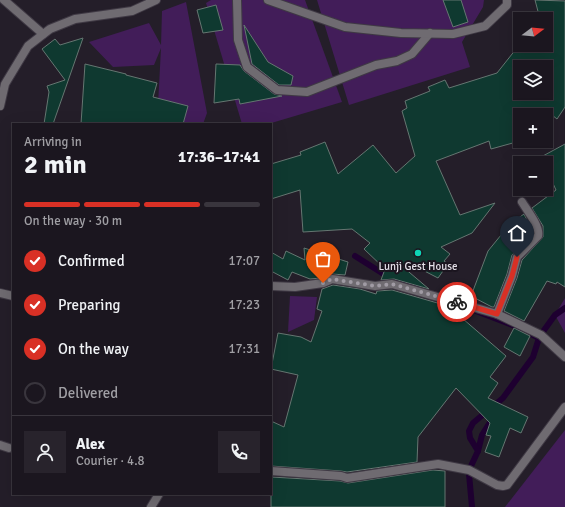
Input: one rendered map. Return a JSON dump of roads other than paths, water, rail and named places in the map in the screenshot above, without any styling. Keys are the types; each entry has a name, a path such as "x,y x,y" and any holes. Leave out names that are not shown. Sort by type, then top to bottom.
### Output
{"street":[{"path":"4,0 43,34"},
{"path":"0,106 5,84 28,46 50,28 75,19 132,11 156,0"},
{"path":"237,0 238,40 247,67 277,90 307,92 376,65 397,61 412,54 430,33"},
{"path":"268,0 345,27 401,33 453,34 485,26 507,4 507,0"},
{"path":"497,314 512,276 517,257 538,236 539,233 538,227 522,202"},
{"path":"272,286 295,287 323,283 332,279 375,286 392,284 497,314 541,335 565,357"},
{"path":"0,293 12,296"},
{"path":"272,471 341,476 347,478 438,464 469,470 490,483 503,486 507,485 565,408"},
{"path":"0,445 9,448"},
{"path":"151,507 158,495"}],"waterway":[{"path":"355,256 382,273 416,287"},
{"path":"542,333 555,315 565,308"},
{"path":"476,311 520,328"},
{"path":"471,466 478,451 470,438 469,431 473,423 503,398 533,357 539,338 533,335"},
{"path":"478,451 482,435 494,416"},
{"path":"469,474 472,507"}],"place":[{"name":"Lunji Gest House","path":"418,253"}]}
